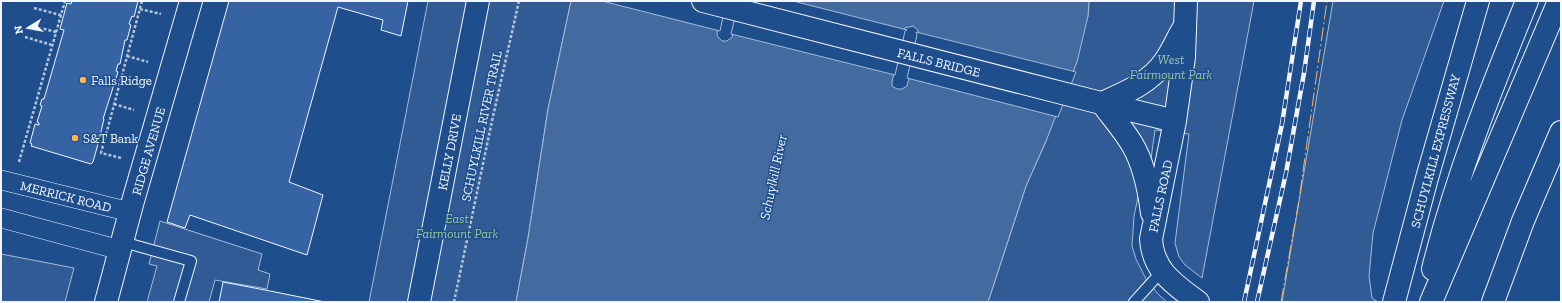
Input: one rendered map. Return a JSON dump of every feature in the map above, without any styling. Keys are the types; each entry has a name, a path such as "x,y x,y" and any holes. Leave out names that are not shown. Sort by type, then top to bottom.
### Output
{"main road":[{"name":"RIDGE AVENUE","path":"106,302 130,212 191,1"},
{"name":"KELLY DRIVE","path":"420,302 478,1"},
{"name":"FALLS BRIDGE","path":"703,1 1175,121"},
{"name":"FALLS ROAD","path":"1186,1 1184,57 1175,121 1151,239 1152,250 1156,262 1162,271 1198,302"},
{"name":"SCHUYLKILL EXPRESSWAY","path":"1394,302 1429,170 1478,1"},
{"path":"1425,302 1441,238 1468,149 1527,1"},
{"path":"1431,302 1559,1"},
{"path":"1154,224 1150,198 1140,160 1132,144 1096,102 1138,86 1155,73 1165,61 1185,24"},
{"path":"1493,302 1523,221 1561,132"}],"street":[{"name":"MERRICK ROAD","path":"1,180 130,212"},
{"path":"1,218 122,246"}],"lane":[{"path":"122,246 191,261 179,302"},
{"path":"1134,302 1162,271"}],"path":[{"path":"19,162 65,1"},
{"path":"122,158 101,153 142,1"},
{"name":"SCHUYLKILL RIVER TRAIL","path":"454,302 519,1"},
{"path":"34,8 62,15"},
{"path":"140,9 161,14"},
{"path":"29,25 56,32"},
{"path":"25,37 52,45"},
{"path":"127,56 148,62"},
{"path":"114,104 134,110"}],"shaded area":[{"name":"East Fairmount Park","path":"428,1 571,1 548,109 528,238 516,302 369,302"},
{"name":"West Fairmount Park","path":"1089,1 1254,1 1202,278 1185,265 1179,257 1175,243 1189,134 1155,130 1150,166 1139,193 1134,216 1132,246 1136,259 1147,281 1167,302 988,302 1026,186 1046,141 1088,16"},
{"path":"1333,1 1444,1 1402,120 1373,233 1369,276 1372,298 1378,302 1282,302"},
{"path":"160,221 262,254 258,270 270,274 267,289 215,280 209,302 147,302 157,266 149,264"},
{"path":"1,254 74,268 65,302 1,302"}],"water":[{"name":"Schuylkill River","path":"571,1 724,1 717,33 718,37 722,41 727,41 732,37 741,1 1089,1 1088,16 1077,62 1046,141 1026,186 988,302 516,302 528,238 548,109","holes":["913,26 918,30 919,35 907,86 902,89 897,89 892,86 892,82 903,30"]}],"pier":[{"path":"602,1 726,1 720,31"},
{"path":"739,1 793,1 907,30 905,31 895,75 731,34"},
{"path":"916,32 1076,72 1058,117 907,78 917,35"}],"building":[{"name":"Falls Ridge","path":"72,1 138,1 134,17 132,16 129,24 131,25 127,40 125,40 120,64 118,64 116,71 118,72 103,119 100,136 98,135 97,140 95,139 94,143 98,144 93,162 91,164 31,146 32,144 30,143 35,124 39,125 37,122 42,106 40,105 42,99 44,99 64,30 60,29 67,3 71,4"},
{"path":"229,1 408,1 401,36 381,30 383,20 338,7 289,182 323,195 307,255 190,215 185,228 167,222"},
{"path":"223,282 270,291 325,302 219,302"}],"railway":[{"path":"1244,302 1282,124 1301,1"},
{"path":"1257,302 1286,173 1304,73 1314,1"}],"power":[{"path":"1281,302 1299,200 1327,1"}],"place":[{"name":"Falls Ridge","path":"83,80"},
{"name":"S&T Bank","path":"75,138"}]}
